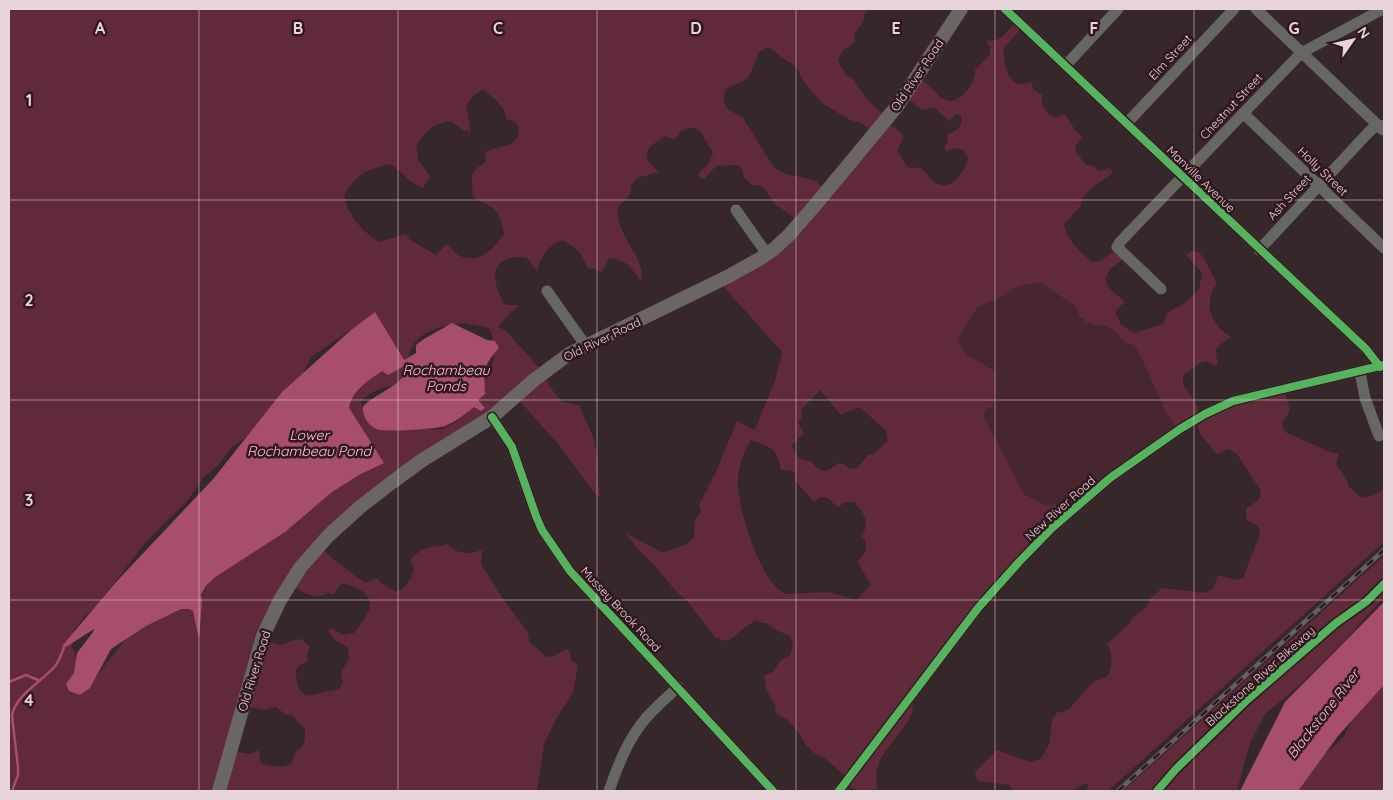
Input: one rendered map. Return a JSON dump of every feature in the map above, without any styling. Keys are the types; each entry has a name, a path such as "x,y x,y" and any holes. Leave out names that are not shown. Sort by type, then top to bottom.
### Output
{"main road":[{"name":"Old River Road","path":"219,791 264,636 280,600 300,568 328,536 360,507 421,461 492,417 555,363 718,282 767,254 789,235 898,105 961,9"}],"street":[{"name":"Manville Avenue","path":"1005,9 1382,366"},
{"path":"1065,66 1118,9"},
{"name":"Elm Street","path":"1127,123 1234,9"},
{"path":"1256,9 1383,128"},
{"name":"Chestnut Street","path":"1161,290 1117,247 1120,242 1301,53 1381,9"},
{"name":"Holly Street","path":"1243,113 1384,248"},
{"name":"Ash Street","path":"1259,250 1373,128 1383,128"},
{"path":"736,210 767,254"},
{"path":"548,291 586,346"},
{"name":"New River Road","path":"839,791 978,608 1052,528 1110,478 1180,429 1205,414 1233,401 1382,366"},
{"path":"1360,372 1364,398 1379,436"},
{"name":"Mussey Brook Road","path":"492,417 512,448 542,530 570,571 773,791"},
{"path":"609,791 620,761 633,737 646,718 678,687"}],"shaded area":[{"path":"9,9 870,9 864,15 864,20 854,35 855,42 842,51 838,61 846,75 852,78 868,101 887,117 886,121 901,133 903,139 897,150 906,165 912,169 919,167 934,182 942,185 952,183 956,179 964,169 968,158 963,150 954,148 947,152 944,147 948,141 947,134 956,130 960,125 961,116 956,114 949,121 934,107 922,110 906,97 916,77 946,100 959,98 971,85 975,70 990,54 990,47 986,40 994,41 998,39 1015,23 1021,29 1003,49 1009,76 1017,84 1031,82 1034,90 1042,95 1042,102 1049,114 1056,118 1065,114 1082,137 1075,147 1076,152 1086,165 1093,166 1099,171 1110,168 1113,173 1091,188 1082,199 1080,207 1064,224 1068,236 1075,246 1093,262 1100,261 1116,250 1123,259 1110,269 1105,279 1109,288 1125,302 1116,313 1121,325 1134,333 1163,324 1168,312 1187,302 1199,289 1202,273 1186,255 1192,251 1199,252 1217,283 1210,298 1211,313 1218,326 1231,337 1218,346 1215,351 1218,364 1214,366 1208,361 1201,362 1183,375 1183,385 1195,401 1200,416 1232,403 1285,394 1290,410 1282,424 1285,432 1332,453 1339,454 1336,464 1347,480 1348,486 1362,498 1372,496 1384,489 1384,542 1108,791 1087,791 1088,784 1085,783 1072,791 1014,791 1009,785 977,781 975,772 997,750 1030,762 1041,759 1048,747 1054,716 1057,712 1069,709 1093,682 1107,677 1112,660 1107,644 1129,624 1133,617 1147,607 1150,599 1162,588 1204,593 1213,589 1218,575 1235,580 1243,578 1260,534 1258,526 1246,520 1246,508 1254,504 1261,494 1261,491 1237,454 1229,449 1217,454 1202,437 1195,421 1177,429 1166,412 1136,347 1131,343 1126,344 1109,327 1094,325 1089,322 1086,324 1075,306 1040,282 1013,288 1006,295 978,307 957,339 966,354 996,372 995,395 992,407 987,408 984,412 985,421 1024,494 1046,506 1055,504 1065,514 1028,551 909,699 913,709 906,724 880,761 877,769 877,789 859,791 853,788 845,783 846,777 825,758 814,753 805,744 788,720 776,713 775,705 767,691 764,675 773,672 780,661 790,655 793,646 790,636 757,620 727,641 716,638 687,601 637,548 626,533 663,553 687,544 694,537 695,519 701,512 699,505 716,472 737,421 755,429 775,381 782,352 723,286 757,259 799,221 776,205 763,187 753,186 744,178 742,169 737,165 716,166 704,179 699,176 699,173 709,163 713,153 700,131 691,127 681,131 675,140 665,136 650,148 647,156 652,166 659,172 637,178 631,185 631,192 628,197 618,206 620,226 640,264 641,282 628,265 615,259 609,258 601,273 595,268 588,269 578,252 563,240 553,245 546,252 540,261 537,271 527,258 515,257 500,263 495,273 496,285 503,303 518,305 498,327 505,330 543,372 550,387 562,402 579,405 593,437 598,461 597,477 600,497 595,494 559,445 515,396 320,546 333,559 365,583 377,578 381,583 396,592 408,583 411,577 414,569 410,560 424,549 448,544 452,548 464,553 483,549 481,564 503,599 527,631 530,643 547,657 554,656 566,649 570,651 571,660 578,665 573,693 557,717 544,744 537,791 9,791","holes":["767,47 772,49 797,67 804,82 822,103 850,120 862,123 874,133 826,190 814,180 786,174 774,168 743,118 727,109 723,99 726,89 747,79 759,52","483,89 501,106 506,119 515,121 519,127 518,134 513,142 485,152 485,162 474,171 472,176 473,196 496,212 500,218 504,234 491,249 475,258 462,257 447,244 436,255 410,240 406,234 379,242 367,233 352,216 344,195 358,177 390,164 414,184 423,188 430,176 419,161 416,146 434,126 444,122 451,121 464,131 471,132 466,105 473,96","377,321 391,371 385,373 380,370 341,397 242,560 211,577 197,606 172,605 124,641 96,677 79,662 72,647 74,630 100,602 145,543 188,500 203,478 218,465 231,448 263,425 295,390 311,357 356,326","465,323 489,328 492,336 494,345 492,366 470,406 459,419 441,429 417,428 390,431 379,429 368,418 362,408 361,401 373,392 401,380 407,372 408,358 416,341 430,331","820,390 841,415 856,408 861,408 886,431 888,441 872,455 868,455 857,468 850,469 844,464 838,463 824,471 811,461 799,457 792,445 804,433 798,423 802,417 801,410","751,440 772,449 781,470 793,471 796,475 794,479 814,502 820,497 826,497 838,507 846,502 854,502 864,515 866,523 861,538 864,538 866,548 864,554 857,562 871,584 857,600 828,592 785,594 776,587 767,575 752,543 741,508 738,480 739,469","291,584 308,595 313,596 328,593 333,595 341,584 349,585 360,590 369,600 369,611 354,633 343,635 331,628 328,631 336,641 347,647 349,652 349,659 341,672 343,682 339,689 306,696 299,689 295,671 299,666 308,661 307,654 310,647 301,639 282,645 265,641","245,706 264,710 276,707 285,714 293,716 305,729 305,740 301,748 296,751 291,764 280,766 268,765 261,763 259,750 251,754 233,751"]},
{"path":"1040,282 1075,306 1080,317 1094,325 1101,324 1113,328 1126,344 1131,343 1136,347 1166,412 1176,427 1103,478 1062,511 1055,504 1046,506 1024,494 984,420 984,411 987,408 996,372 966,354 957,339 979,306 1006,295 1013,288"},
{"path":"1384,556 1384,597 1347,638 1301,684 1265,714 1250,743 1237,791 1123,791"},
{"path":"1384,680 1384,791 1291,791 1318,759 1344,736 1354,717"}],"water":[{"name":"Lower Rochambeau Pond","path":"375,312 404,360 416,353 416,345 452,323 487,340 495,341 499,348 487,364 485,394 478,400 485,408 481,411 474,407 460,418 445,426 423,429 379,430 366,420 363,406 397,383 410,365 408,362 405,362 404,366 388,375 382,371 357,391 349,408 384,463 359,475 332,492 285,532 214,578 201,595 199,639 193,611 181,609 146,626 111,649 90,688 80,695 69,691 66,684 74,673 77,653 94,629 66,647 62,646 117,581 214,478 282,392 351,330"},
{"name":"Blackstone River","path":"1384,602 1384,685 1338,736 1298,791 1240,791 1285,702"}],"waterway":[{"path":"12,791 18,775 12,716 14,709 24,695 56,665 64,647"},
{"path":"9,682 26,675 38,680"}],"railway":[{"path":"1118,791 1384,550"}],"cycle path":[{"path":"1005,9 1366,349 1380,367"},
{"path":"839,791 978,608 1052,528 1110,478 1180,429 1205,414 1233,401 1384,365"},
{"path":"492,417 512,447 542,530 570,571 773,791"},
{"name":"Blackstone River Bikeway","path":"1157,791 1176,769 1247,700 1336,623 1367,601 1384,584"}],"water label":[{"name":"Rochambeau Ponds","path":"446,378"}]}
